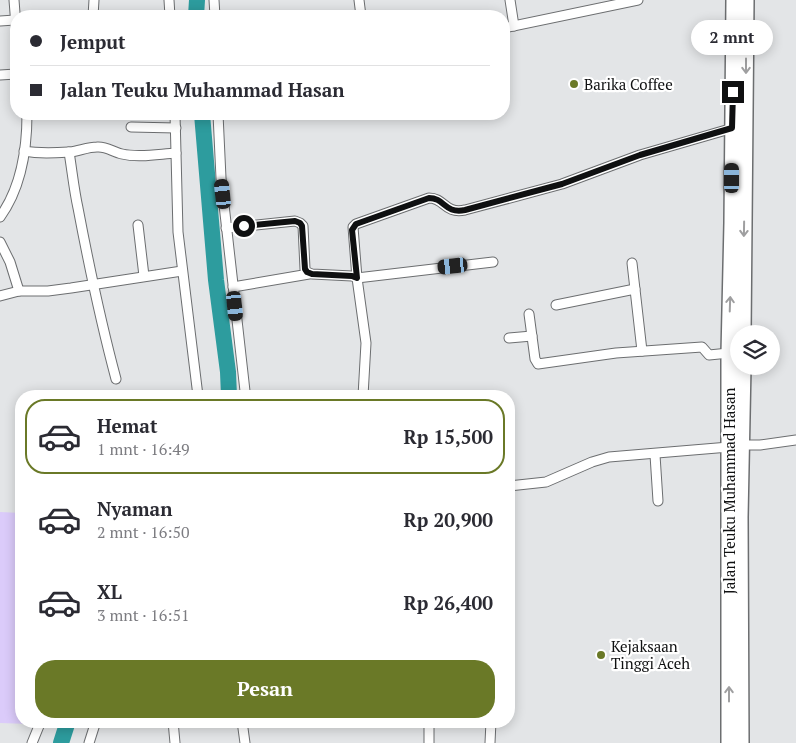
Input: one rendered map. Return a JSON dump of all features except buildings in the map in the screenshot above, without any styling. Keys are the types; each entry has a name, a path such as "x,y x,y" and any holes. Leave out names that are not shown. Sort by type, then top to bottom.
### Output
{"highway":[{"name":"Jalan Teuku Muhammad Hasan","path":"734,0 732,128 739,177 743,325"},
{"name":"Jalan Teuku Muhammad Hasan","path":"736,446 729,353 739,177 746,0"},
{"name":"Jalan Teuku Muhammad Hasan","path":"729,743 736,446 742,375"},
{"name":"Jalan Teuku Muhammad Hasan","path":"734,517 741,743"}],"street":[{"path":"510,0 514,26"},
{"path":"510,27 638,0"},
{"path":"0,217 12,196 22,167 27,120"},
{"path":"175,120 178,232 197,390"},
{"path":"218,120 221,178 244,390"},
{"path":"131,127 176,128"},
{"path":"363,390 366,343 352,230 356,224 429,198 439,200 450,210 465,210 562,184 640,155 732,128"},
{"path":"24,151 42,154 103,147 130,155 176,153"},
{"path":"69,152 102,324 116,379"},
{"path":"226,228 295,221 300,223 302,226 305,269 309,274"},
{"path":"138,225 144,276"},
{"path":"0,242 10,262 19,291"},
{"path":"233,287 309,274 352,276 357,278 493,262"},
{"path":"632,263 642,351"},
{"path":"0,296 19,291 48,290 182,271"},
{"path":"556,305 635,289"},
{"path":"529,314 535,359 538,364 642,351 701,347 709,356 729,353"},
{"path":"509,338 532,336"},
{"path":"515,485 546,482 592,462 609,457 655,455 796,440"},
{"path":"655,455 658,501"},
{"path":"32,743 38,728"},
{"path":"89,743 94,728"},
{"path":"173,728 174,743"},
{"path":"243,728 245,743"},
{"path":"429,728 429,743"},
{"path":"490,728 490,743"}],"shaded area":[{"path":"0,512 15,513 15,724 0,723"}],"waterway":[{"path":"196,10 197,0"},
{"path":"203,120 216,280 229,390"},
{"path":"61,743 66,728"}],"place":[{"name":"Barika Coffee","path":"574,84"},
{"name":"Kejaksaan Tinggi Aceh","path":"601,655"}],"route":[{"path":"244,226 295,221 300,223 302,226 305,269 309,274 355,276 357,278 352,230 356,224 429,198 439,200 450,210 465,210 562,184 640,155 732,128 733,92"}]}
